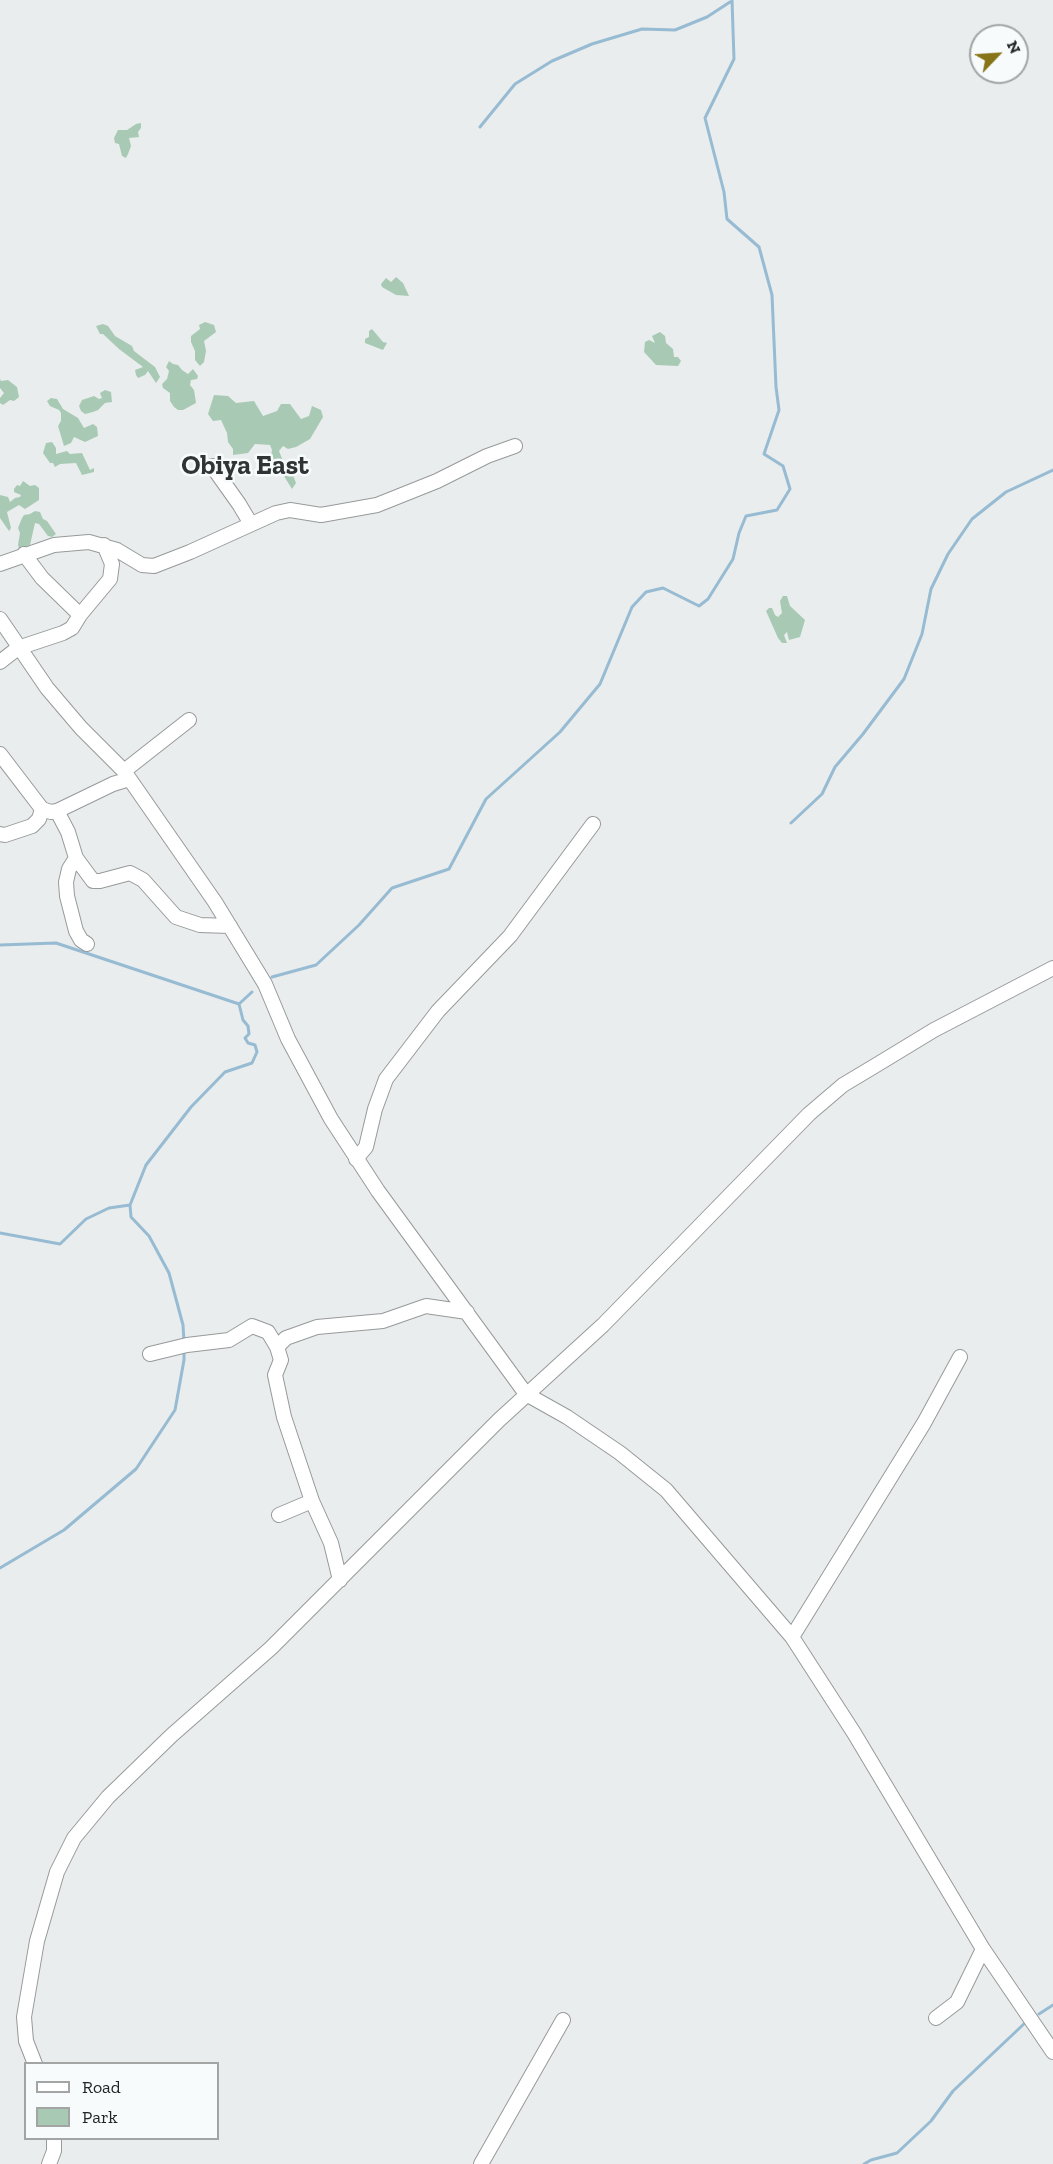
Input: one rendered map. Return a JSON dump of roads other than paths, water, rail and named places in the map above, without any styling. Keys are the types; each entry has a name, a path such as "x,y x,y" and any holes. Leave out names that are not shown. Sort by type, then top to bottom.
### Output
{"street":[{"path":"0,564 54,545 89,542 117,550 142,565 150,566 190,552 276,513 290,510 321,515 377,505 437,481 487,456 515,446"},
{"path":"212,466 251,524"},
{"path":"0,662 18,648 72,628 110,579 112,564 104,545"},
{"path":"24,554 42,578 80,615"},
{"path":"0,619 47,688 81,728 127,775 230,926 265,984 288,1039 310,1081 356,1159 526,1394 567,1417 620,1453 666,1490 792,1637 854,1734 983,1949 1053,2052"},
{"path":"0,834 5,835 32,826 49,810 113,784 127,775 189,720"},
{"path":"0,754 68,832 76,858 93,881 130,873 143,880 176,917 200,926 230,926"},
{"path":"356,1159 366,1147 375,1109 386,1079 438,1011 510,936 593,824"},
{"path":"76,858 69,869 66,882 67,896 76,931 81,940 87,944"},
{"path":"34,2062 26,2041 24,2017 37,1941 57,1872 74,1838 108,1797 172,1736 271,1648 414,1503 526,1394 603,1325 786,1136 843,1085 934,1030 1053,968"},
{"path":"281,1342 317,1327 383,1321 426,1306 466,1312"},
{"path":"150,1354 182,1346 229,1340 252,1326 268,1332 281,1342"},
{"path":"281,1342 281,1360 275,1375 284,1417 312,1501 331,1543 340,1580"},
{"path":"792,1637 905,1454 960,1357"},
{"path":"279,1515 312,1501"},
{"path":"936,2018 957,2002 983,1949"},
{"path":"481,2164 563,2020"},
{"path":"49,2164 54,2151 54,2140"}],"waterway":[{"path":"272,977 316,965 359,925 392,888 449,869 486,799 560,732 600,684 632,607 646,592 663,588 699,606 708,599 733,559 746,516 777,510 790,489 783,466 764,454 779,410 772,295 759,247 727,219 724,192 705,118 734,59 732,0"},
{"path":"480,127 515,84 552,61 592,44 642,29 675,30 707,17 730,2"},
{"path":"791,823 822,794 835,767 904,679 922,634 931,589 948,554 972,519 1006,492 1053,470"},
{"path":"0,945 56,943 239,1004"},
{"path":"184,1342 183,1325 169,1273 149,1236 131,1217 130,1205 146,1165 191,1107 225,1072 252,1063 257,1052 255,1045 248,1043 245,1038 249,1034 248,1026 243,1020 239,1004 252,992"},
{"path":"0,1233 60,1244 86,1219 109,1208 130,1205"},
{"path":"0,1568 64,1530 136,1469 175,1410 184,1349"},
{"path":"1039,2014 1053,2005"},
{"path":"864,2164 897,2153 931,2121 953,2091 1026,2022"}],"district":[{"name":"Obiya East","path":"245,466"}]}
